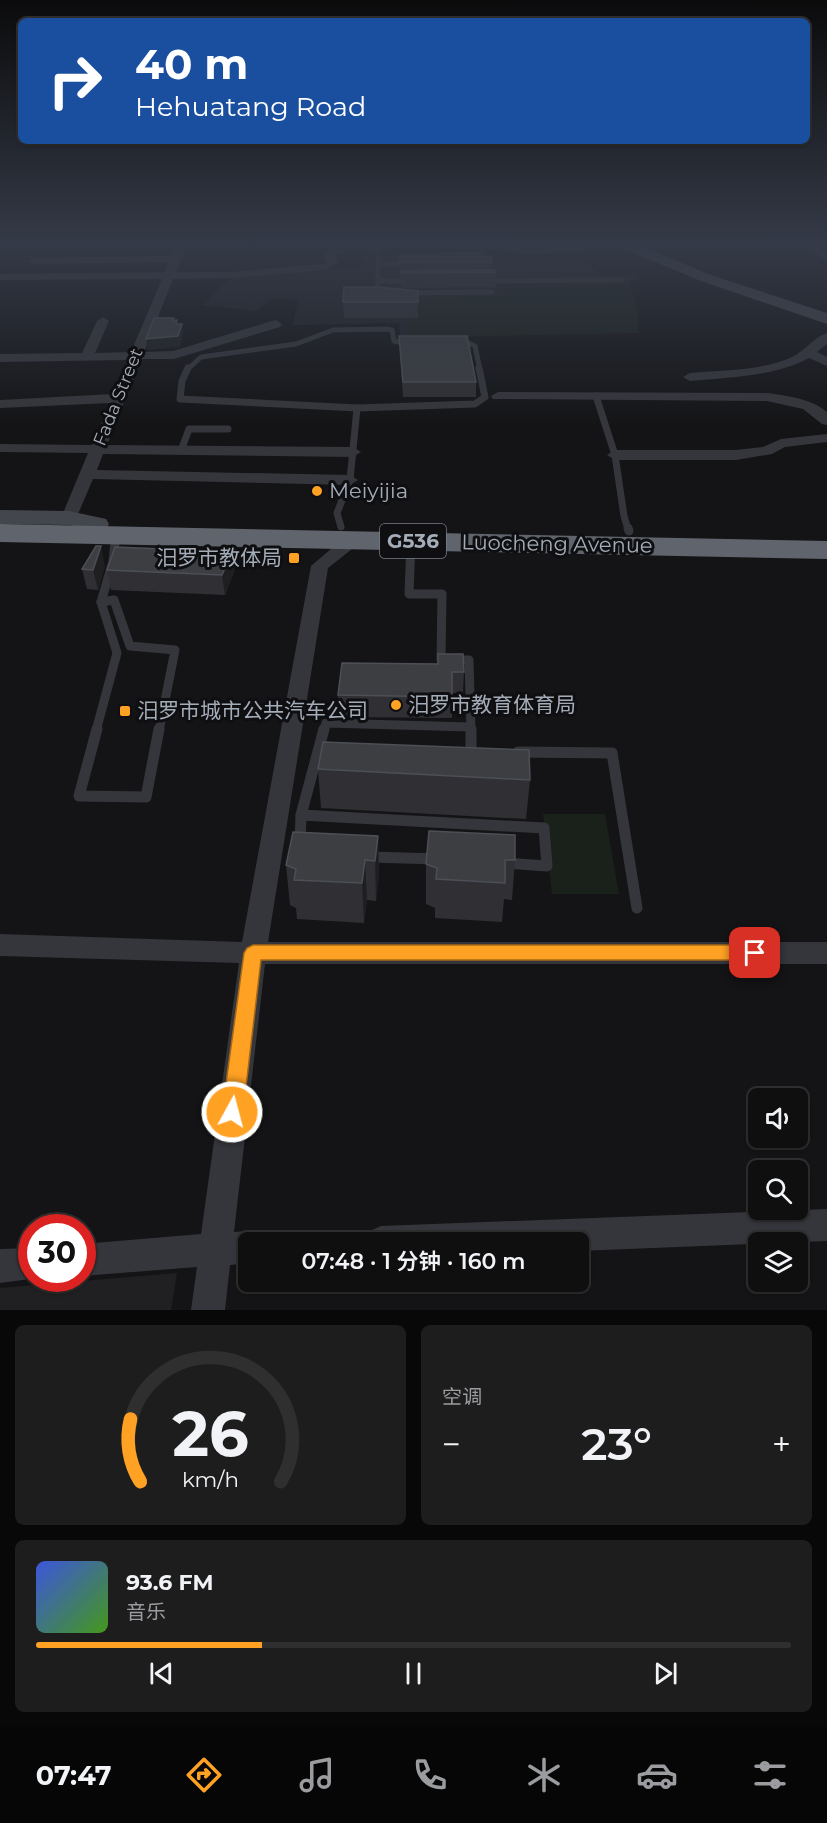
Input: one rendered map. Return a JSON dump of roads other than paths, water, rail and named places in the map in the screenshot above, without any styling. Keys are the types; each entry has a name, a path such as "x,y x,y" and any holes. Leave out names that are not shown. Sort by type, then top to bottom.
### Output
{"highway":[{"name":"Luocheng Avenue","path":"0,519 107,529"},
{"name":"Luocheng Avenue","path":"0,533 107,529 346,534 630,531 827,535"},
{"name":"Luocheng Avenue","path":"346,534 411,541 827,550"}],"street":[{"name":"Fada Street","path":"69,518 155,305"},
{"path":"790,305 827,317"},
{"path":"86,357 103,321"},
{"path":"0,358 135,357 174,354 276,324"},
{"path":"690,378 794,362 810,353 827,337"},
{"path":"810,353 827,362"},
{"path":"714,375 739,395"},
{"path":"498,396 739,395 805,403 822,414 827,422"},
{"path":"0,404 118,398"},
{"path":"799,402 827,401"},
{"path":"615,455 736,455 767,452 781,443 827,438"},
{"path":"0,448 99,447 353,452"},
{"path":"87,474 350,480"},
{"path":"0,519 69,518 107,529"},
{"path":"208,1310 253,953 320,566 346,534"},
{"path":"0,945 253,953 827,953"},
{"path":"589,1234 827,1225"},
{"path":"96,1259 238,1248"},
{"path":"0,1266 18,1265"}],"lane":[{"path":"387,329 392,330 394,341 398,342 466,342 475,346 485,397 475,404 357,408 271,402 201,401 180,399 179,393 190,363 194,359 213,354 296,344 333,330 387,329"},
{"path":"596,396 615,455 624,516 630,531"},
{"path":"346,534 337,513 350,480 357,408"},
{"path":"182,448 189,429 228,429"},
{"path":"101,602 114,600 130,646 175,650 146,797 79,795 117,653 101,602 113,561 107,529"},
{"path":"411,541 409,594 442,594 441,660 469,660 471,751"},
{"path":"299,856 301,815 327,748 326,723 470,727"},
{"path":"459,751 482,751"},
{"path":"506,752 612,753 638,908"},
{"path":"301,815 544,828 547,866 490,862"},
{"path":"354,857 455,860"}],"place":[{"name":"Meiyijia","path":"317,491"},
{"name":"汨罗市教体局","path":"294,558"},
{"name":"汨罗市教育体育局","path":"396,705"},
{"name":"汨罗市城市公共汽车公司","path":"125,711"}]}
